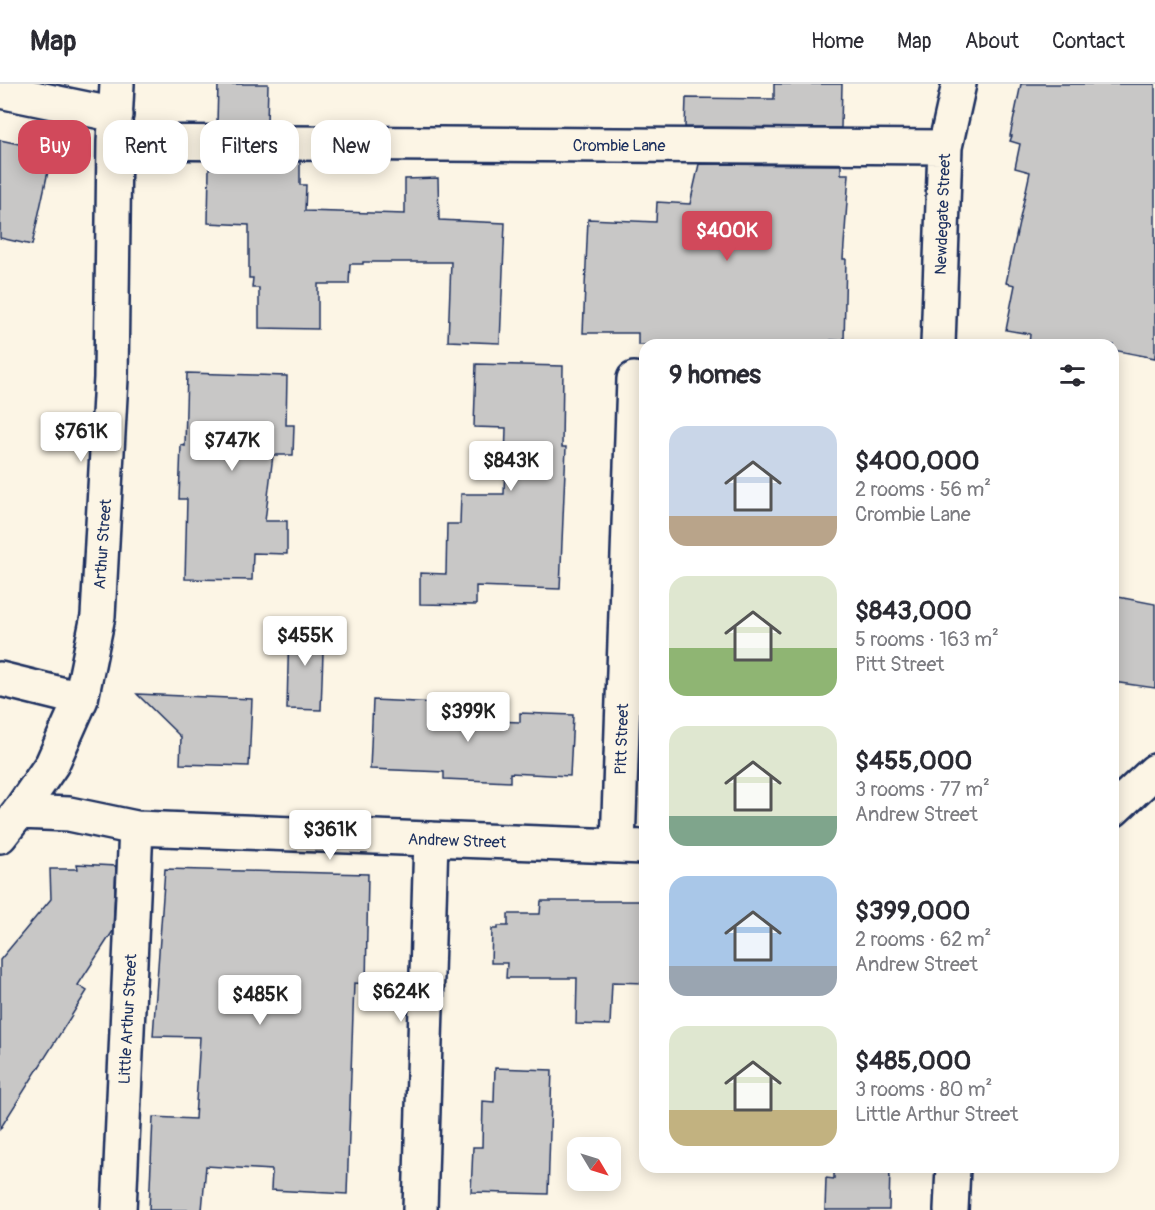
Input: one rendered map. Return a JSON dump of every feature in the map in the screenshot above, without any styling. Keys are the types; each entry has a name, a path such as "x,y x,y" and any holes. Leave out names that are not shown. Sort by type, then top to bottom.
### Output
{"street":[{"name":"Newdegate Street","path":"938,339 945,147 959,84"},
{"name":"Crombie Lane","path":"0,91 115,114 945,147"},
{"name":"Arthur Street","path":"10,824 51,764 81,699 98,616 111,378 115,114"},
{"name":"Pitt Street","path":"631,847 634,379"},
{"path":"0,680 81,699"},
{"path":"1119,804 1155,771"},
{"name":"Andrew Street","path":"10,824 69,814 136,828 631,847"},
{"name":"Little Arthur Street","path":"119,1210 136,828"},
{"path":"420,1210 431,839"},
{"path":"951,1210 953,1173"}],"building":[{"path":"218,84 268,84 267,120 217,120"},
{"path":"774,84 842,84 841,128 685,127 686,98 774,99"},
{"path":"1021,84 1155,84 1155,358 1119,351 1119,339 1030,339 1030,334 1006,330 1015,285 1006,283 1030,172 1015,168 1020,144 1010,141 1012,136 1010,136"},
{"path":"0,140 18,144 18,174 47,174 32,245 0,238"},
{"path":"300,162 300,185 306,185 305,211 405,214 405,179 438,178 439,220 505,223 500,343 448,341 451,262 350,264 349,284 318,284 318,329 259,328 259,288 252,288 253,278 249,278 249,225 208,223 209,174 299,174"},
{"path":"699,164 841,165 841,174 849,174 843,259 846,259 844,339 639,339 638,345 638,333 583,333 588,219 656,222 657,202 690,204"},
{"path":"476,364 563,366 562,447 566,447 560,589 476,586 476,605 420,604 420,573 446,574 447,524 460,524 461,494 504,494 506,428 474,427"},
{"path":"187,373 287,376 286,425 294,425 293,455 273,455 265,521 287,521 287,554 253,553 252,580 185,579 187,499 179,499 181,445 185,446"},
{"path":"1119,597 1155,604 1155,688 1119,683"},
{"path":"289,624 324,624 321,710 287,709"},
{"path":"137,694 252,699 249,766 180,764 181,737"},
{"path":"373,700 438,703 438,719 520,722 520,713 573,715 570,776 510,773 510,782 444,779 444,772 370,769"},
{"path":"77,864 116,866 113,931 78,985 87,991 0,1129 0,960 51,899 50,869 78,869"},
{"path":"165,869 368,874 366,984 354,983 347,1194 271,1190 272,1170 206,1166 202,1210 149,1210 153,1117 195,1119 200,1037 153,1036"},
{"path":"541,901 639,901 639,983 612,982 610,1025 576,1024 577,978 506,978 507,963 491,963 492,929 498,929 498,926 508,926 508,914 540,914"},
{"path":"495,1068 552,1070 548,1194 471,1192 473,1147 482,1147 483,1101 494,1102"},
{"path":"834,1173 890,1173 889,1210 825,1210 826,1178 834,1179"}]}
